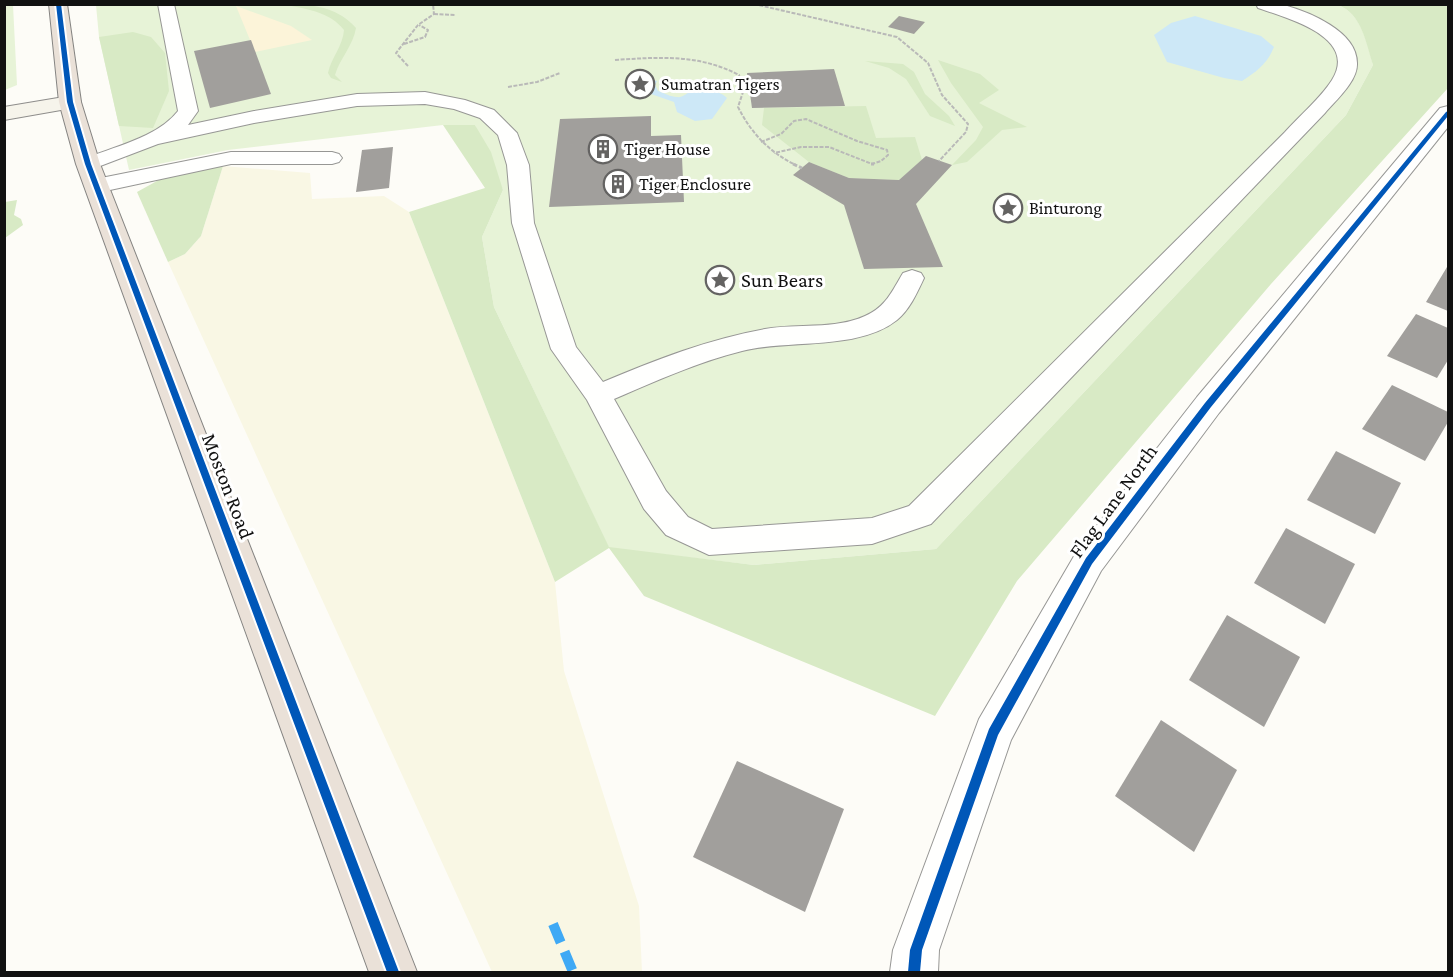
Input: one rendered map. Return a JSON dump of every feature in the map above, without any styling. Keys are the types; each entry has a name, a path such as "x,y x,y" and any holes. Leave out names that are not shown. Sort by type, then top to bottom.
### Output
{"highway":[{"name":"Moston Road","path":"58,4 70,102 92,175 393,972"}],"street":[{"path":"4,114 70,102"},
{"name":"Flag Lane North","path":"914,972 916,950 993,733 1089,561 1208,405 1449,112"}],"lane":[{"path":"92,175 177,126 188,111 166,4"},
{"path":"152,139 254,117 357,100 425,98 458,104 487,114 507,133 518,165 524,223 564,349 598,395 655,500 677,526 709,542 872,531 920,515 1292,136 1344,78 1348,59 1341,42 1317,24 1264,4"},
{"path":"92,175 231,158 332,158"},
{"path":"598,395 714,350 768,337 836,332 875,322 900,304 912,278"}],"path":[{"path":"433,4 434,14"},
{"path":"754,4 897,37 916,51 928,63 942,95 968,124 966,132 939,161"},
{"path":"413,70 396,53 403,44 418,25 434,14 456,15"},
{"path":"403,44 425,37 428,30 418,25"},
{"path":"615,60 669,56 701,59 729,68 740,75 743,92 738,107 753,135 774,153 802,168"},
{"path":"507,87 537,82 560,73"},
{"path":"761,142 781,134 794,122 806,119 857,141 887,150 888,155 879,163 872,164 853,158 849,153 823,146 795,146 774,153"}],"shaded area":[{"path":"223,166 310,173 312,199 384,196 409,212 555,582 564,671 639,906 642,972 492,972 168,262 185,254 201,236"}],"green space":[{"path":"4,5 13,5 17,85 5,90"},
{"path":"96,5 1338,5 1346,9 1358,22 1366,39 1373,65 1346,115 936,549 754,565 609,548 494,307 482,237 503,190 475,125 443,125 228,150 129,170 99,37"},
{"path":"286,5 324,8 341,15 356,28 335,75 342,82 331,78 328,73 342,41 344,30 325,15"},
{"path":"1338,5 1448,5 1448,88 1271,284 1017,581 935,716 644,596 609,548 555,582 409,212 485,188 443,125 475,125 491,152 503,190 482,237 494,307 609,547 754,565 936,549 1346,115 1373,65 1358,22 1346,9"},
{"path":"133,32 151,37 165,53 169,91 153,128 119,126 99,37"},
{"path":"938,60 980,74 999,90 979,103 1027,127 1002,130 967,162 952,165 976,140 983,127 951,83"},
{"path":"865,61 903,64 914,72 925,94 949,116 955,126 930,116 906,79 889,68"},
{"path":"866,106 876,138 915,137 922,160 899,180 849,178 809,162 762,125 764,108"},
{"path":"223,166 201,236 185,254 168,262 137,192 166,176"},
{"path":"17,200 14,215 21,219 23,225 5,238 5,202"}],"sand":[{"path":"236,6 291,26 312,40 255,52"}],"water":[{"path":"1195,16 1261,36 1274,47 1261,67 1242,81 1167,62 1154,35 1171,23"},
{"path":"653,80 657,81 655,85 658,91 672,96 680,97 694,90 704,90 714,91 727,98 712,119 695,121 677,112 674,102 651,94 645,86"}],"building":[{"path":"899,16 925,22 914,34 888,27"},
{"path":"251,40 271,94 210,108 194,51"},
{"path":"834,69 845,106 752,108 747,73"},
{"path":"651,116 651,136 681,135 684,202 549,207 560,119"},
{"path":"393,147 389,188 356,192 362,150"},
{"path":"926,156 952,165 916,204 943,267 864,269 844,205 793,175 809,162 849,178 899,180"},
{"path":"1448,268 1448,311 1426,302"},
{"path":"1416,314 1448,328 1448,360 1437,378 1387,356"},
{"path":"1392,385 1448,412 1448,422 1425,461 1362,429"},
{"path":"1336,451 1401,483 1375,534 1307,500"},
{"path":"1286,528 1355,564 1325,624 1254,583"},
{"path":"1227,615 1300,657 1264,727 1189,680"},
{"path":"1161,720 1237,770 1194,852 1115,796"},
{"path":"737,761 844,809 805,912 693,857"}],"marked path":[{"path":"553,924 573,972"}],"cycle path":[{"path":"58,4 70,102 88,164 393,972"},
{"path":"914,972 916,950 993,733 1089,561 1208,405 1448,113"}],"place":[{"name":"Sumatran Tigers","path":"640,84"},
{"name":"Tiger House","path":"603,149"},
{"name":"Tiger Enclosure","path":"618,184"},
{"name":"Binturong","path":"1008,208"},
{"name":"Sun Bears","path":"720,280"}]}
